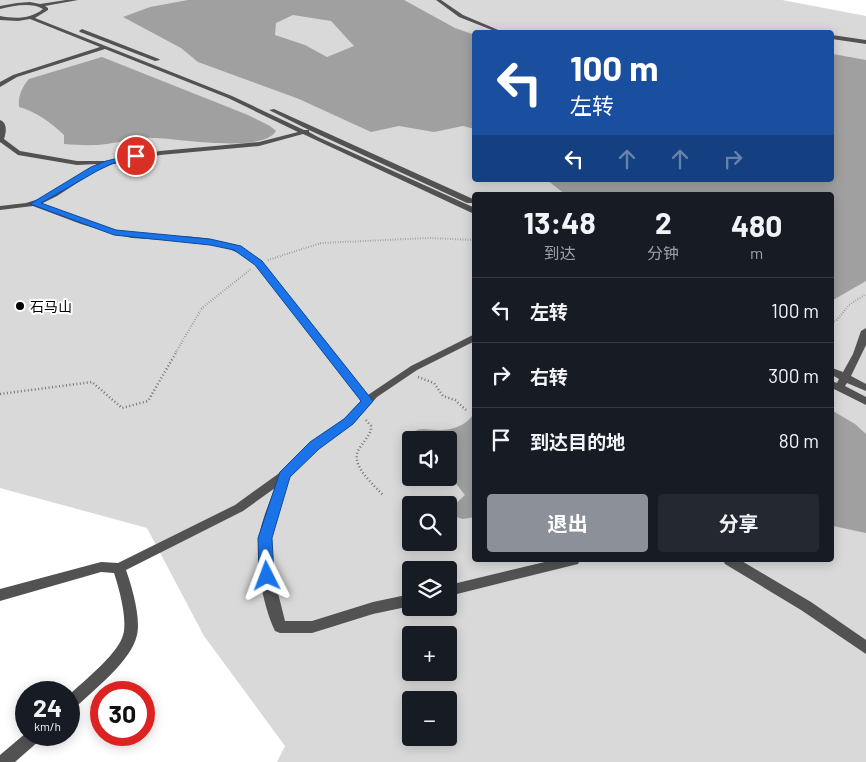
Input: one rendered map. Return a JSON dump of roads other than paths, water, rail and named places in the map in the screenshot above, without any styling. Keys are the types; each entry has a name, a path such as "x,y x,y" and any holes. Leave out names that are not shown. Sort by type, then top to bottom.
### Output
{"street":[{"path":"0,8 30,3 42,5 76,0"},
{"path":"438,0 461,16 495,30"},
{"path":"0,3 14,5"},
{"path":"0,18 15,19 38,15 46,9 42,5"},
{"path":"38,15 220,86 472,203"},
{"path":"29,17 230,97 472,210"},
{"path":"834,37 866,42"},
{"path":"0,85 15,76 116,44"},
{"path":"0,122 3,130 2,140 18,153 77,163 109,162 146,155 264,143 294,136 312,128"},
{"path":"0,208 34,204 109,162"},
{"path":"34,204 114,232 210,242 238,248 259,263 367,401"},
{"path":"866,331 858,354 845,378 836,386 866,401"},
{"path":"0,595 101,567 119,568 239,508 285,475 314,446 348,422 373,395 408,372 472,339"},
{"path":"834,372 866,388"},
{"path":"285,475 265,538 267,576 271,600 280,627 312,627 373,608 402,602"},
{"path":"457,589 566,562"},
{"path":"732,562 806,606 866,648"},
{"path":"80,693 118,656 130,636 125,583 119,568"},
{"path":"3,762 22,746"}],"place":[{"name":"石马山","path":"20,306"}]}
